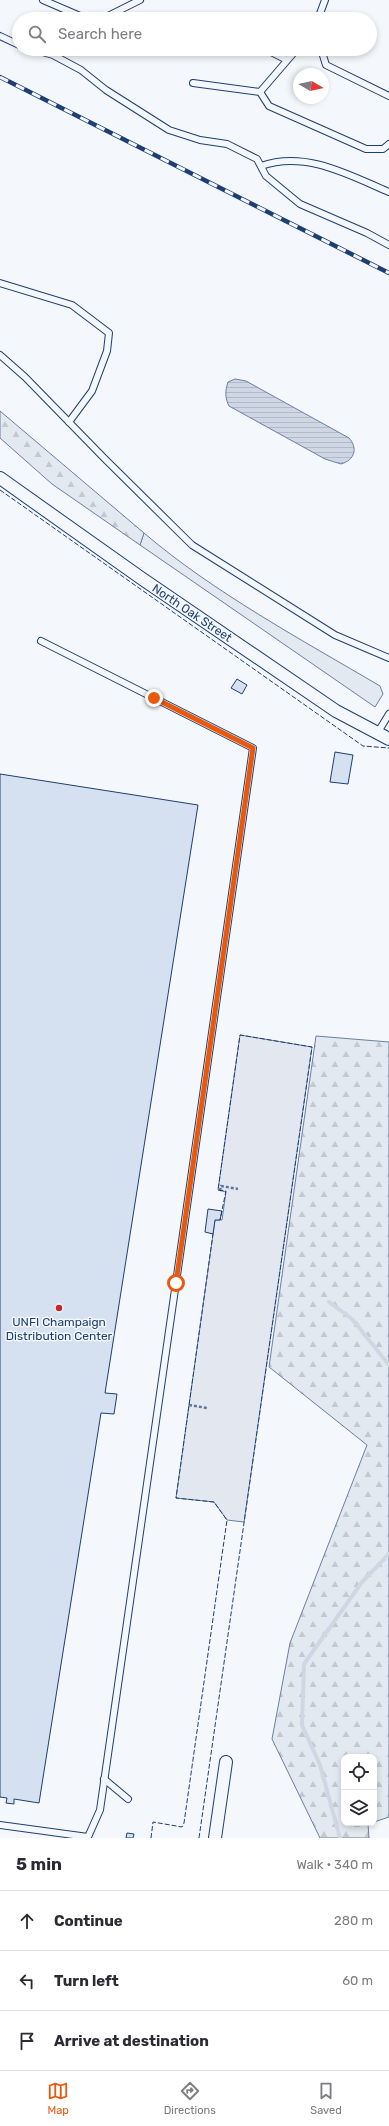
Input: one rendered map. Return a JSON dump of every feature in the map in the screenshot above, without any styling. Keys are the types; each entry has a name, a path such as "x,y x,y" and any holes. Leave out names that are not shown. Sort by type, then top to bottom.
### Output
{"street":[{"name":"North Oak Street","path":"0,478 141,578 336,711 389,739"},
{"path":"215,1838 226,1762"}],"lane":[{"path":"43,0 71,12"},
{"path":"116,12 140,0"},
{"path":"321,12 325,0"},
{"path":"0,36 12,42"},
{"path":"53,56 81,70 106,90 169,130 200,140 227,144 256,159 266,176 300,204 367,233 389,245"},
{"path":"280,56 288,60"},
{"path":"260,92 291,56"},
{"path":"323,56 326,64 389,96"},
{"path":"193,83 260,92 269,106 366,149 383,149 389,144"},
{"path":"260,166 274,161 309,161 327,166 389,192"},
{"path":"0,283 72,305 109,333 107,351 92,391 69,422"},
{"path":"0,355 26,377 192,545 335,635 389,658"},
{"path":"0,1825 88,1837 100,1810 253,748 41,642"},
{"path":"378,732 389,714"},
{"path":"104,1779 128,1799"}],"path":[{"path":"220,1191 221,1186 238,1189"},
{"path":"189,1405 207,1408"}],"green space":[{"path":"0,411 144,533 140,545 52,484 0,438"},
{"path":"144,533 171,555 228,595 289,633 380,686 383,694 375,707 140,545"},
{"path":"316,1036 389,1042 389,1817 377,1821 377,1754 341,1754 341,1826 368,1826 369,1838 320,1838 272,1739 290,1643 367,1445 269,1367"}],"shaded area":[{"path":"235,379 246,381 349,438 354,446 354,453 352,457 341,464 325,459 229,406 226,397 227,385 228,382"},
{"path":"240,1035 312,1047 244,1522 227,1520 214,1502 176,1498 215,1220 222,1220 226,1192 218,1190"}],"building":[{"path":"237,679 247,685 242,694 231,688"},
{"path":"335,752 353,755 348,784 330,782"},
{"name":"UNFI Champaign Distribution Center","path":"0,774 198,805 105,1393 117,1394 114,1414 101,1413 39,1803 14,1799 14,1804 6,1803 7,1798 0,1797"},
{"path":"208,1209 222,1211 220,1220 215,1220 213,1234 205,1232"},
{"path":"127,1833 134,1834 133,1838 126,1838"}],"waterway":[{"path":"329,1302 352,1319 389,1365"},
{"path":"340,1838 320,1765 302,1725 304,1664 362,1582 389,1554"}],"railway":[{"path":"0,77 389,273"}],"fence":[{"path":"0,490 363,746 389,748"},
{"path":"199,1838 312,1047 240,1035 218,1190 226,1191 220,1220"},
{"path":"151,1838 153,1822 182,1827 184,1823 227,1520 214,1502 176,1498 213,1234"}],"place":[{"name":"UNFI Champaign Distribution Center","path":"59,1308"}],"route":[{"path":"154,698 253,748 176,1283"}]}
